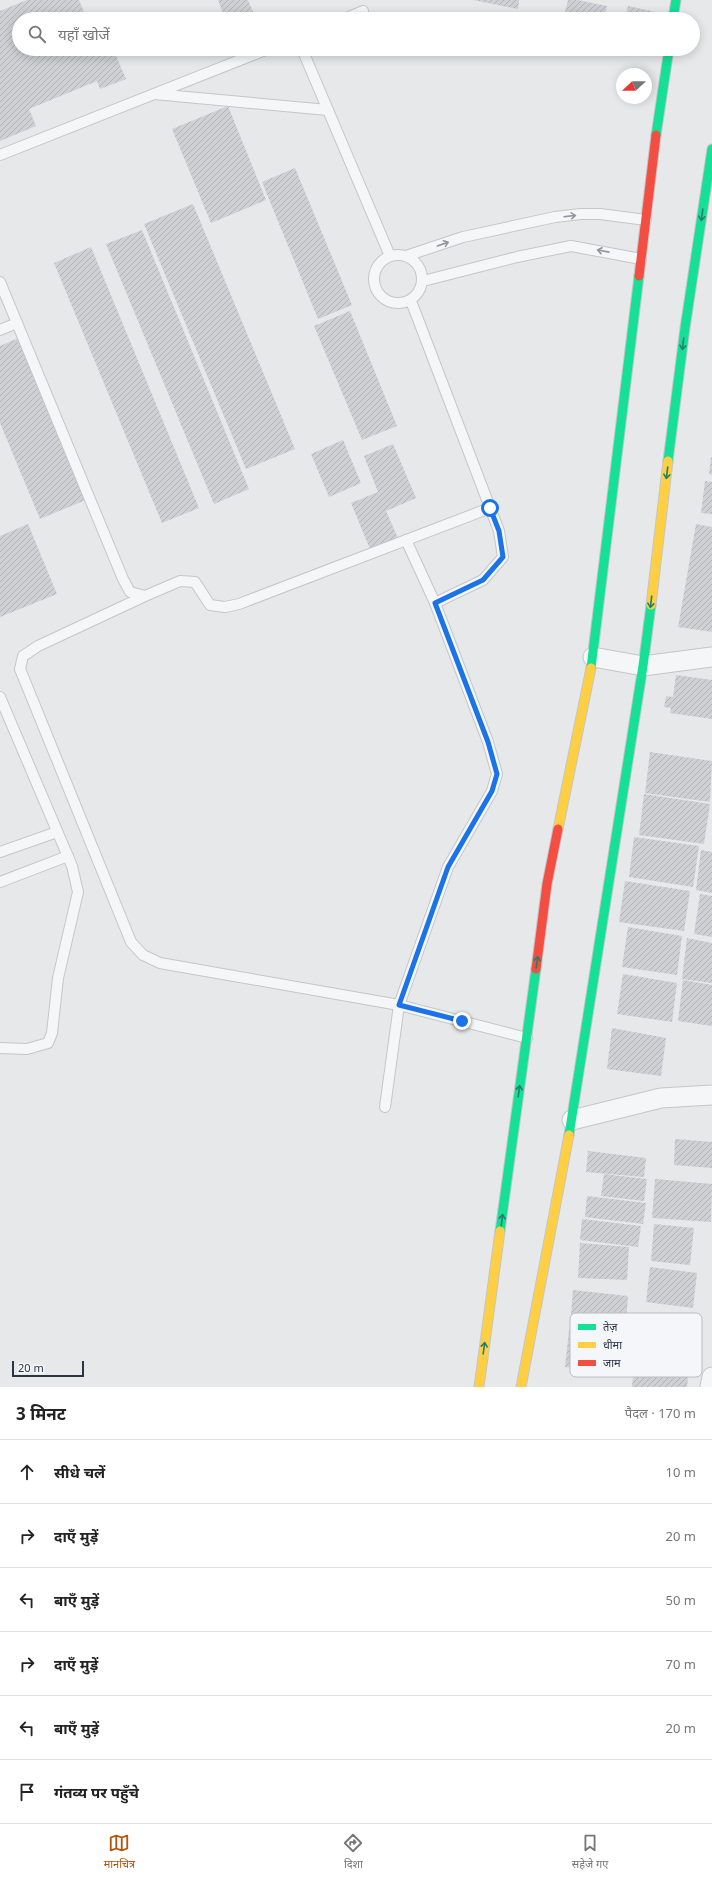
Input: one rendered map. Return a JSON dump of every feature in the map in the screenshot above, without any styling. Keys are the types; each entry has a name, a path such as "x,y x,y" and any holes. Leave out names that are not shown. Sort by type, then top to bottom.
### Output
{"street":[{"path":"674,12 676,0"},
{"path":"479,1387 547,884 593,657 657,125 668,56"},
{"path":"521,1387 572,1120 643,666 685,328 712,149"},
{"path":"593,657 643,666 712,657"},
{"path":"572,1120 660,1098 712,1095"},
{"path":"710,1387 712,1377"}],"lane":[{"path":"0,155 250,56"},
{"path":"305,56 390,256"},
{"path":"152,94 328,110"},
{"path":"406,256 463,237 555,217 581,214 600,214 646,220"},
{"path":"423,281 517,257 571,246 641,258"},
{"path":"398,254 406,256 419,266 423,281 421,289 411,301 395,304 382,297 377,290 374,274 380,263 390,256 398,254"},
{"path":"0,282 123,579 130,592 145,596"},
{"path":"411,301 499,531 503,557 483,580 435,603"},
{"path":"0,330 17,323"},
{"path":"490,508 246,601 225,607 210,605 194,582 180,581 38,646 23,656 20,669 131,942 143,955 160,963 399,1005 527,1038"},
{"path":"386,1107 399,1005 448,867 492,791 497,774 488,742 435,603 406,540"},
{"path":"0,697 68,856 78,892 58,978 52,1032 48,1043 42,1046 27,1049 0,1048"},
{"path":"0,852 57,832"},
{"path":"0,882 68,856"}],"building":[{"path":"27,0 79,0 84,12 12,12 12,56 116,56 126,79 100,89 97,81 29,109 36,126 0,141 0,11"},
{"path":"218,0 248,0 253,12 222,12"},
{"path":"473,0 519,0 518,9"},
{"path":"568,0 578,0 607,6 606,12 565,12"},
{"path":"628,6 656,12 627,12"},
{"path":"228,106 266,200 211,223 172,129"},
{"path":"295,168 352,305 318,319 262,182"},
{"path":"193,204 295,449 246,469 144,224"},
{"path":"142,230 249,489 214,504 106,244"},
{"path":"91,247 199,508 162,523 54,263"},
{"path":"350,311 397,426 362,440 314,326"},
{"path":"21,337 88,499 40,519 0,423 0,346"},
{"path":"343,440 361,483 329,497 311,454"},
{"path":"393,444 416,498 386,511 398,538 370,549 351,503 378,492 364,456"},
{"path":"712,457 712,475 709,474"},
{"path":"705,481 712,482 712,514 701,513"},
{"path":"28,524 57,594 0,617 0,536"},
{"path":"696,524 712,527 712,632 678,627"},
{"path":"676,675 712,680 712,719 670,713 671,708 664,707 666,696 673,697"},
{"path":"650,752 712,761 710,802 645,793"},
{"path":"644,794 710,804 704,844 639,835"},
{"path":"634,837 699,846 693,887 629,877"},
{"path":"701,850 712,852 712,893 696,890"},
{"path":"625,881 690,891 684,931 619,922"},
{"path":"700,894 712,896 712,937 694,934"},
{"path":"628,927 682,936 677,975 622,967"},
{"path":"687,938 712,943 712,983 682,979"},
{"path":"623,974 677,983 672,1022 617,1014"},
{"path":"683,980 712,985 712,1026 678,1021"},
{"path":"612,1028 666,1038 661,1076 607,1069"},
{"path":"675,1139 712,1142 712,1168 674,1165"},
{"path":"588,1151 646,1158 644,1177 586,1172"},
{"path":"604,1174 647,1179 644,1201 601,1196"},
{"path":"655,1179 712,1184 711,1222 652,1218"},
{"path":"587,1196 646,1203 643,1224 585,1217"},
{"path":"582,1219 641,1226 638,1247 580,1240"},
{"path":"654,1224 694,1228 690,1265 651,1261"},
{"path":"580,1243 629,1247 627,1280 578,1278"},
{"path":"650,1267 697,1273 693,1308 646,1302"},
{"path":"573,1290 628,1296 627,1313 571,1313"},
{"path":"569,1330 570,1330 570,1368 565,1367"},
{"path":"633,1377 688,1377 687,1387 632,1387"}],"traffic: fast":[{"path":"674,12 676,0"},
{"path":"656,135 668,56"},
{"path":"668,461 685,328 712,149"},
{"path":"591,668 639,276"},
{"path":"569,1135 643,666 651,605"},
{"path":"500,1231 536,969"}],"traffic: slow":[{"path":"651,605 668,461"},
{"path":"558,829 591,668"},
{"path":"521,1387 569,1135"},
{"path":"479,1387 500,1231"}],"traffic: jam":[{"path":"639,276 656,135"},
{"path":"536,969 547,884 558,829"}],"route":[{"path":"462,1021 399,1005 448,867 492,791 497,774 488,742 435,603 483,580 503,557 499,531 490,508"}]}
